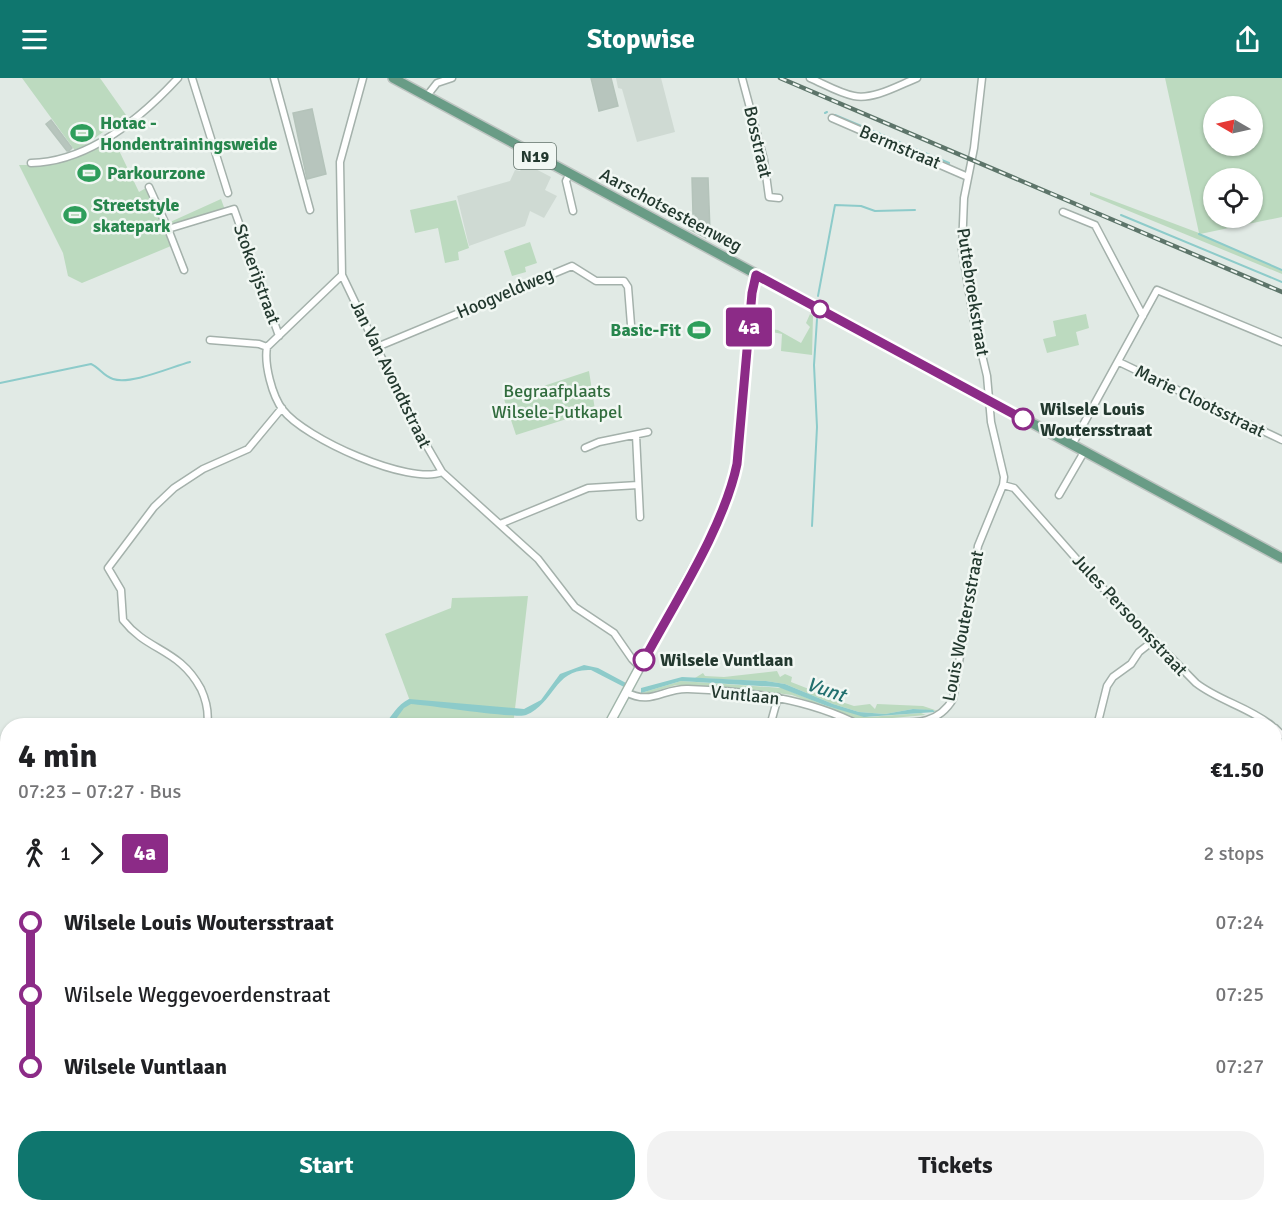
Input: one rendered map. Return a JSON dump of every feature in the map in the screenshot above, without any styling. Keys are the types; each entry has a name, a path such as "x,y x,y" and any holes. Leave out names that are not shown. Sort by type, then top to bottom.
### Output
{"main road":[{"name":"Aarschotsesteenweg","path":"396,79 569,175 1282,558"}],"street":[{"path":"31,164 69,158 104,140 159,99 178,78"},
{"path":"192,78 228,193"},
{"path":"274,78 310,210"},
{"path":"363,78 340,162 342,275 267,347 266,355 273,385 282,408 298,424 335,447 380,464 429,476 442,472"},
{"path":"426,97 437,83 452,78"},
{"name":"Bosstraat","path":"742,78 764,160 769,197 779,198"},
{"path":"810,78 846,94 860,96 876,93 917,78"},
{"name":"Puttebroekstraat","path":"982,78 962,218 962,249 973,317 987,376 988,400"},
{"name":"Bermstraat","path":"832,118 968,177"},
{"path":"569,175 567,181 573,211"},
{"path":"149,187 184,270"},
{"name":"Stokerijstraat","path":"168,229 234,209 279,336"},
{"path":"1064,212 1095,225 1143,316"},
{"name":"Hoogveldweg","path":"377,347 572,266 596,281 624,281 628,287 631,325"},
{"name":"Jan Van Avondtstraat","path":"342,275 410,417 442,472 538,559 575,607 614,633 640,667"},
{"path":"613,718 709,539 732,487 737,464 752,293 756,275"},
{"path":"1072,445 1157,290 1282,342"},
{"path":"210,340 259,344 267,347"},
{"name":"Marie Clootsstraat","path":"1119,362 1282,440"},
{"name":"Louis Woutersstraat","path":"933,718 947,710 953,699 978,546 1003,485 1004,477 988,400"},
{"path":"207,718 204,695 189,669 177,658 138,635 123,620 121,590 108,568 154,507 174,488 203,469 248,449 282,408"},
{"path":"585,447 648,432"},
{"path":"636,435 640,517"},
{"path":"1059,495 1084,452"},
{"path":"500,524 588,488 638,485"},
{"name":"Jules Persoonsstraat","path":"1003,485 1014,488 1095,580 1205,690 1263,718"},
{"path":"1099,718 1107,686 1116,675 1131,664 1139,652 1154,641"},
{"name":"Vuntlaan","path":"628,688 639,699 686,689 778,697 846,718"},
{"path":"772,718 778,697"}],"shaded area":[{"path":"616,78 661,78 675,132 637,142 622,89 618,88"},
{"path":"524,163 551,177 545,190 557,196 544,218 530,211 525,226 469,246 457,196 510,181 515,170 520,171"}],"green space":[{"name":"Hotac - Hondentrainingsweide","path":"22,78 100,78 126,115 76,152"},
{"path":"1165,78 1282,78 1282,217 1263,221 1263,168 1203,168 1203,228 1229,228 1200,234 1282,270 1282,274 1090,195 1090,192 1199,233"},
{"path":"112,136 139,192 146,188 171,246 82,283 68,276 63,253 19,165 68,160 92,151"},
{"path":"221,199 225,210 175,225 168,223"},
{"path":"456,200 469,248 458,252 459,260 445,263 438,228 415,233 410,210"},
{"path":"530,242 537,263 525,267 526,272 512,276 504,251"},
{"path":"756,310 763,311 762,328 778,330 801,343 810,327 806,323 810,314 813,316 812,355 781,351 782,334 762,330 761,338 753,337"},
{"path":"1086,314 1089,328 1076,332 1079,345 1047,353 1043,339 1056,336 1053,321"},
{"name":"Begraafplaats Wilsele-Putkapel","path":"589,371 595,410 516,435 504,399"},
{"path":"528,596 514,718 395,718 402,706 410,701 385,634 451,608 452,598"},
{"path":"777,671 780,677 785,674 792,677 791,682 854,706 870,704 875,709 877,704 923,706 938,711 913,709 885,714 859,712 785,684 695,678 703,673 705,676 724,677"},
{"path":"681,681 782,688 827,706 869,717 921,713 926,715 854,718 792,695 718,686 676,685 642,695 641,693"}],"water":[{"path":"584,665 598,668 626,683 624,687 591,670 579,671 569,674 536,710 526,715 490,714 411,704 404,708 397,718 390,718 409,699 524,709 541,700 560,674"},
{"path":"682,677 785,684 859,712 885,714 913,709 935,712 864,717 827,706 778,687 681,681 641,693 641,688"}],"building":[{"path":"591,78 611,78 618,106 599,111"},
{"path":"312,109 326,174 307,179 293,113"},
{"path":"51,120 72,148 69,151 46,124"},
{"path":"692,178 708,178 710,231 706,238 689,229 696,214 693,214"}],"waterway":[{"path":"835,115 890,138"},
{"path":"894,140 949,163"},
{"path":"818,296 835,205 861,206 875,211 915,210"},
{"path":"1121,215 1282,282"},
{"path":"1199,234 1282,270"},
{"path":"812,526 817,427 814,365 817,319"},
{"path":"0,383 91,364 110,378 130,380 190,362"}],"railway":[{"path":"780,78 1282,292"}],"bus line":[{"name":"4a","path":"644,660 709,539 732,487 737,464 752,293 756,275 1023,419"}],"place":[{"name":"Hotac - Hondentrainingsweide","path":"82,133"},
{"name":"Parkourzone","path":"89,173"},
{"name":"Streetstyle skatepark","path":"75,215"},
{"name":"Basic-Fit","path":"699,330"},
{"name":"Wilsele Louis Woutersstraat","path":"1023,419"},
{"name":"Wilsele Vuntlaan","path":"644,660"}],"water label":[{"name":"Vunt","path":"826,689"}]}
